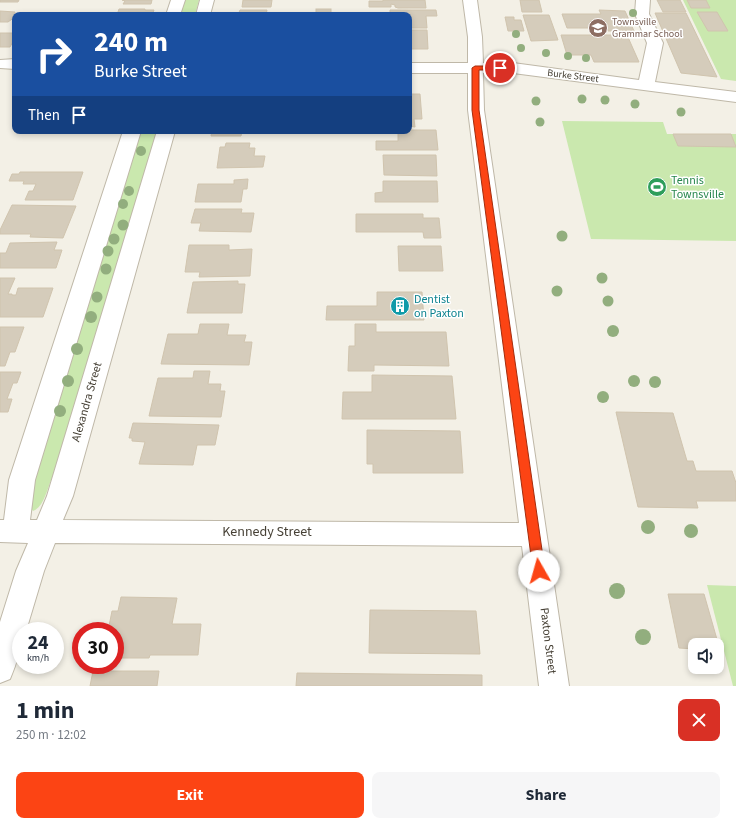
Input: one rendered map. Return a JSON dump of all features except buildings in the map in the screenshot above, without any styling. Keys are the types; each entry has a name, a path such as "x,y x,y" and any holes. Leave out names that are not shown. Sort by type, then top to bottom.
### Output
{"street":[{"path":"174,12 178,0"},
{"path":"204,12 207,0"},
{"name":"Paxton Street","path":"470,0 475,37 476,110 554,686"},
{"path":"642,0 642,14 655,43 646,86"},
{"name":"Burke Street","path":"412,68 513,68 736,97"},
{"path":"8,531 22,480 131,134"},
{"name":"Alexandra Street","path":"0,669 30,571 60,496 165,134"},
{"name":"Kennedy Street","path":"8,531 330,532 534,535"}],"green space":[{"path":"183,0 199,0 196,12 179,12"},
{"path":"683,0 736,0 736,81 721,79"},
{"name":"Tennis Townsville","path":"562,121 663,122 667,134 736,134 736,241 591,239"},
{"path":"139,134 156,134 52,478 43,502 33,511 31,508 33,458"},
{"path":"707,585 736,586 736,686 733,686 724,651 724,638 721,638"}],"place":[{"name":"Townsville Grammar School","path":"598,28"},
{"name":"Tennis Townsville","path":"657,187"},
{"name":"Dentist on Paxton","path":"400,306"}],"route":[{"path":"500,68 475,68 476,110 539,571"}]}
